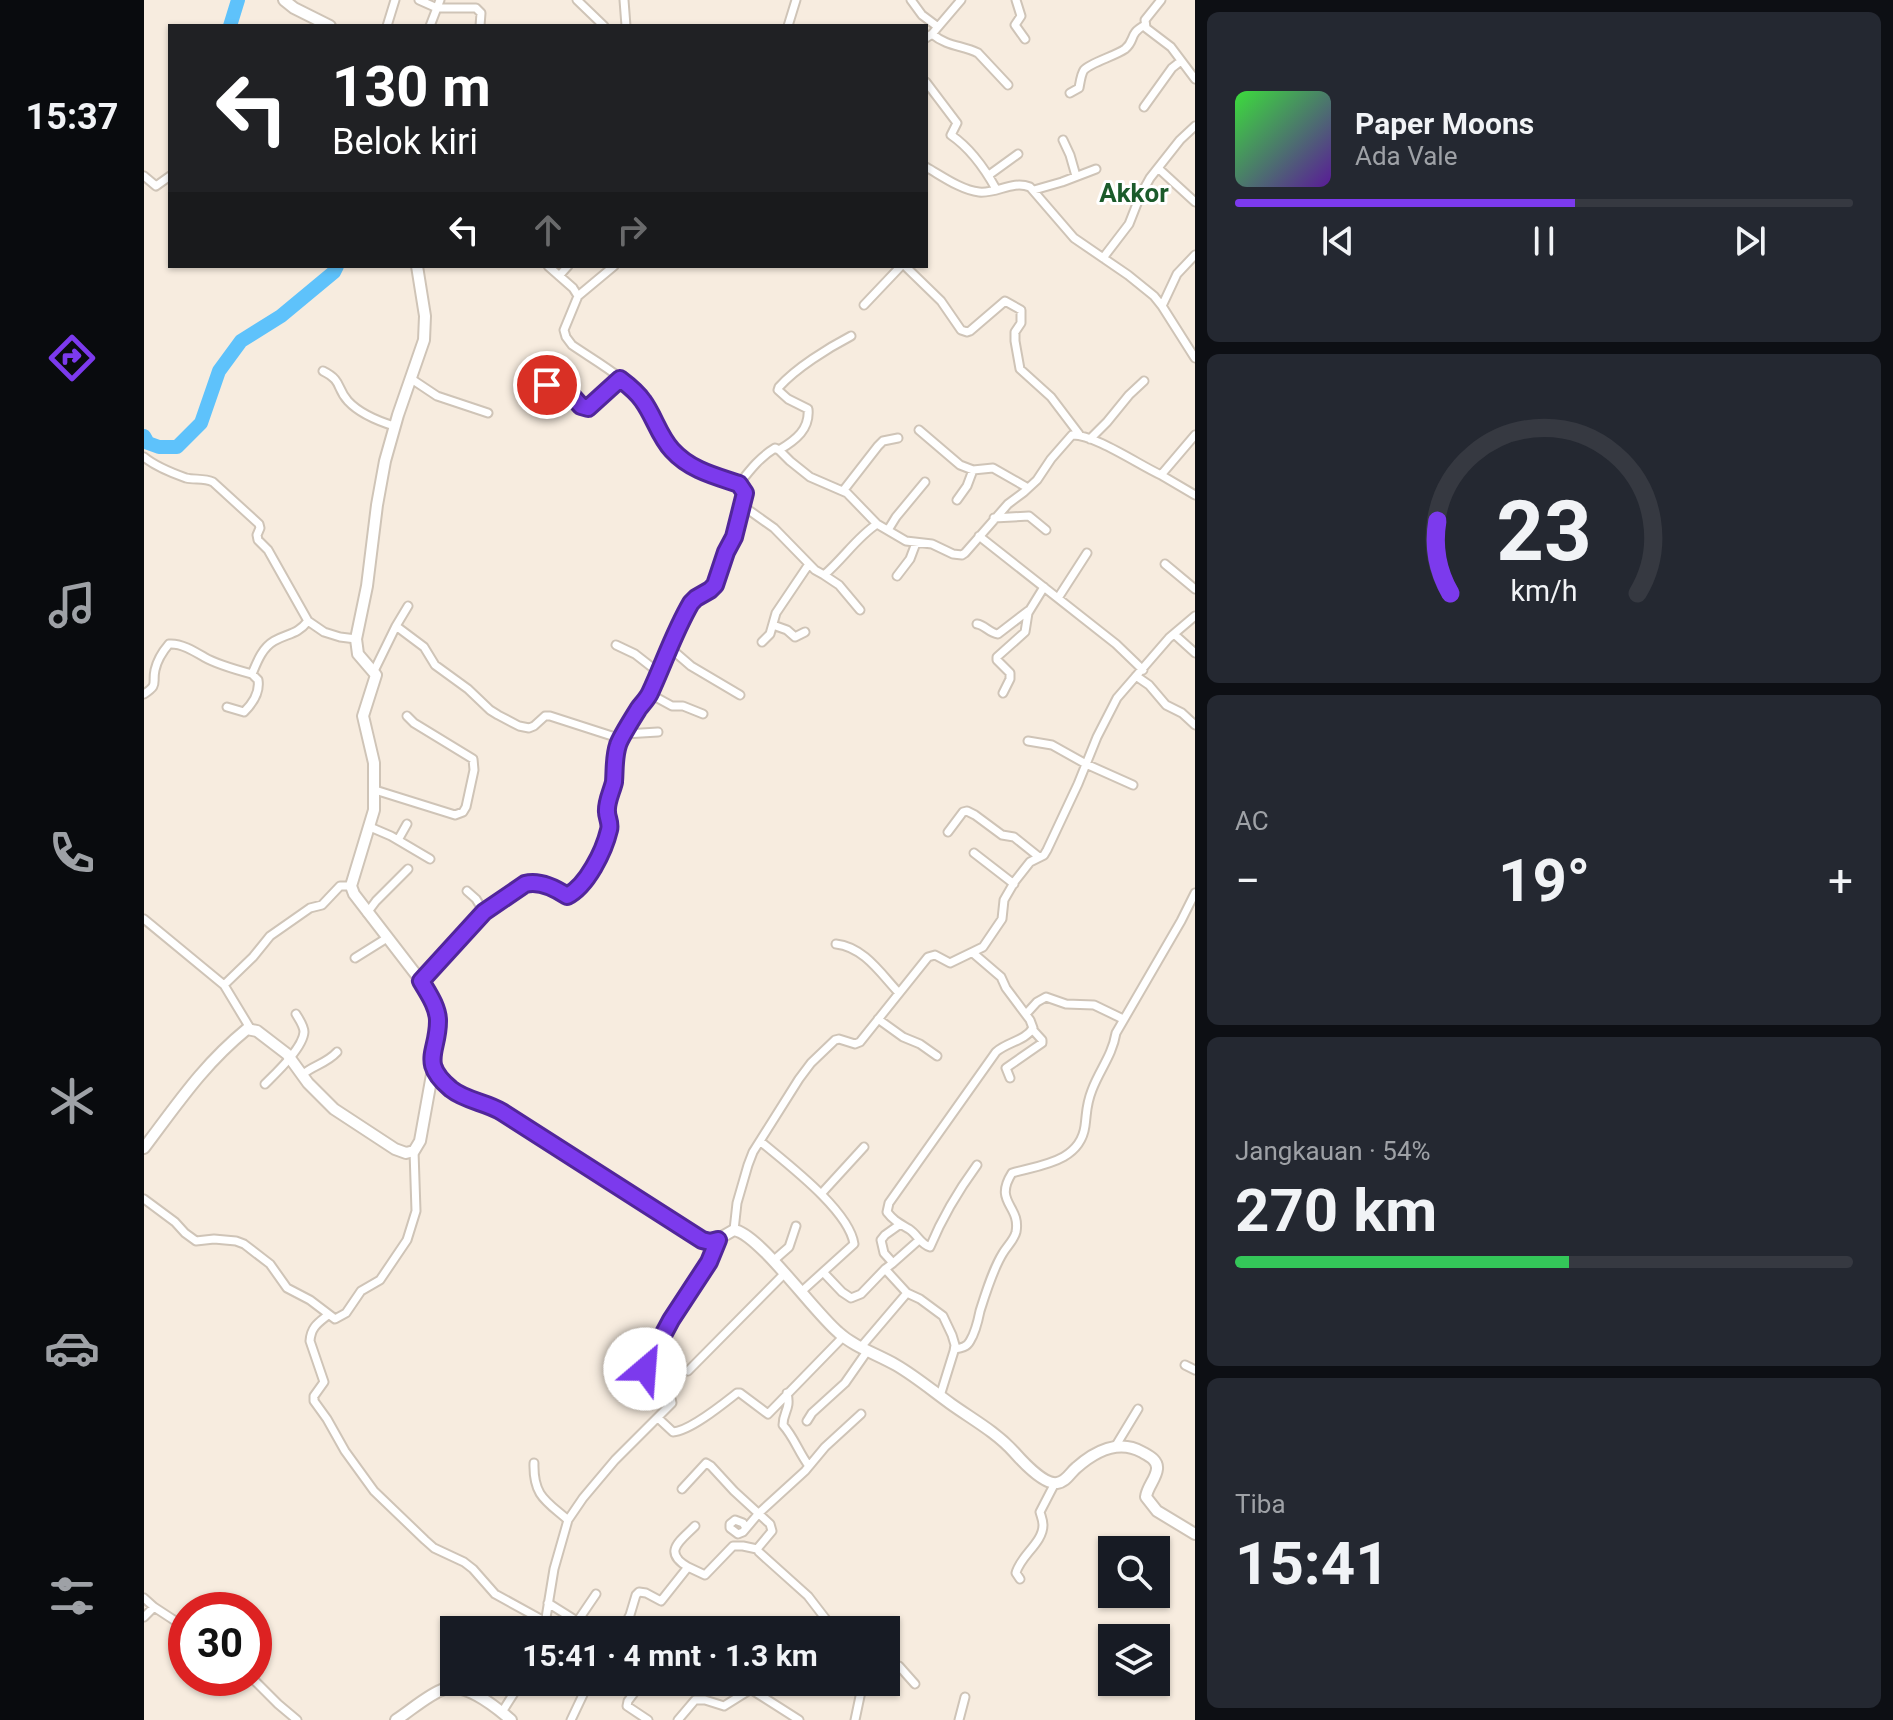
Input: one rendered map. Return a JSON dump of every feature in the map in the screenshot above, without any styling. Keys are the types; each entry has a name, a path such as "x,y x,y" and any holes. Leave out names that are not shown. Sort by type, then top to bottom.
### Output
{"street":[{"path":"284,0 326,24"},
{"path":"388,24 395,0"},
{"path":"419,0 476,8 481,13 480,24"},
{"path":"577,0 602,24"},
{"path":"624,0 626,24"},
{"path":"789,24 796,0"},
{"path":"911,0 927,24"},
{"path":"961,0 932,33 948,44 978,53 1008,85"},
{"path":"1016,0 1021,16 1015,25 1025,39"},
{"path":"1070,93 1079,88 1087,67 1129,45 1135,31 1145,25 1147,17 1161,0"},
{"path":"431,24 438,4"},
{"path":"1145,25 1171,47 1194,77"},
{"path":"1144,107 1172,68 1181,61"},
{"path":"928,85 957,123 951,135 989,175 996,189"},
{"path":"1103,258 1129,224 1140,196 1158,168 1180,140 1195,127"},
{"path":"1063,140 1076,176"},
{"path":"989,175 1018,154"},
{"path":"928,168 979,192 1027,184 1074,238 1141,285 1162,306 1195,358"},
{"path":"1158,168 1195,202"},
{"path":"1035,191 1096,169"},
{"path":"144,176 156,186 168,177"},
{"path":"1162,306 1177,274 1195,255"},
{"path":"1187,263 1195,268"},
{"path":"144,1199 196,1241 214,1239 244,1244 270,1264 287,1288 335,1319 346,1313 357,1296 380,1280 407,1240 416,1211 414,1151 420,1141 438,1019 421,981 367,913 351,886 370,827 375,790 374,763 363,716 376,681 374,671 358,654 356,639 370,570 379,490 394,426 423,346 425,316 417,268"},
{"path":"550,268 578,296"},
{"path":"559,276 566,268"},
{"path":"421,981 484,912 529,882 548,886 567,896 585,881 609,831 607,811 615,756 623,735 650,694 691,603 715,585 743,506 745,493 739,484 692,467 672,450 643,401 566,337 564,330 578,296 612,268"},
{"path":"864,305 901,268"},
{"path":"905,268 941,301 961,330 970,331 1002,301 1021,310 1021,323 1015,332 1020,369 1051,397 1079,435"},
{"path":"779,450 802,433 809,412 804,406 788,399 778,390 779,387 790,375 851,336"},
{"path":"323,371 337,380 351,404 370,418 394,426"},
{"path":"410,378 437,396 488,413"},
{"path":"547,385 588,408 620,379"},
{"path":"1090,439 1144,381"},
{"path":"919,430 954,461 973,470 993,468 1028,488"},
{"path":"739,484 752,467 775,448 810,477 853,498 877,524 906,541 932,544 962,555 994,518 1037,480 1072,435 1090,439 1195,495"},
{"path":"1161,475 1195,435"},
{"path":"843,491 883,441 898,438"},
{"path":"144,457 153,465 189,479 213,482 259,524 258,540 269,552 308,621 324,632 356,639"},
{"path":"957,500 973,470"},
{"path":"888,530 925,482"},
{"path":"743,506 774,528 809,564 839,585 860,610"},
{"path":"994,518 1029,516 1046,530"},
{"path":"824,575 877,524"},
{"path":"979,536 1116,644 1143,670"},
{"path":"897,576 916,543"},
{"path":"1058,598 1087,553"},
{"path":"762,642 770,634 776,613 809,564"},
{"path":"1165,564 1195,589"},
{"path":"977,624 998,634 1030,609 1044,587"},
{"path":"374,671 408,606"},
{"path":"1003,693 1011,675 997,657 1025,632 1030,609"},
{"path":"734,1230 737,1203 750,1159 811,1063 835,1040 858,1043 928,957 935,955 950,963 986,944 1002,919 1004,900 1014,884 1030,862 1047,850 1117,698 1174,634 1195,616"},
{"path":"252,674 258,659 270,644 299,631 308,621"},
{"path":"773,625 795,637 805,632"},
{"path":"396,626 424,647 435,665 490,710 519,726 529,728 545,716 550,716 612,736 658,732"},
{"path":"1174,634 1195,653"},
{"path":"144,694 154,686 155,671 166,646 172,643 252,674 258,680 259,688 244,712 227,707"},
{"path":"616,645 635,654 658,672"},
{"path":"669,647 691,666 740,695"},
{"path":"1136,676 1149,685 1166,705 1182,713 1195,725"},
{"path":"650,694 672,706 683,706 703,714"},
{"path":"375,790 455,815 463,812 474,770 473,759 407,716"},
{"path":"1028,741 1052,745 1133,785"},
{"path":"948,832 967,811 1000,834 1014,837 1039,857"},
{"path":"398,840 407,824"},
{"path":"370,827 430,859"},
{"path":"974,853 1014,884"},
{"path":"367,913 408,869"},
{"path":"224,985 270,936 310,908 322,905 340,886 351,886"},
{"path":"467,891 484,912"},
{"path":"955,1349 963,1348 971,1341 1002,1254 1016,1233 1005,1184 1012,1173 1052,1164 1076,1147 1085,1127 1087,1102 1096,1078 1111,1053 1116,1033 1195,893"},
{"path":"144,919 224,985 250,1028 290,1057 323,1100 395,1149 406,1153 414,1151"},
{"path":"355,958 387,938"},
{"path":"836,944 861,953 899,993"},
{"path":"973,953 998,974 1033,1025 1032,1029 1028,1035 996,1052 889,1203 887,1212 924,1246 931,1246 946,1212 977,1165"},
{"path":"1026,1014 1046,997 1066,1004 1094,1005 1123,1019"},
{"path":"265,1084 300,1041 304,1030 296,1014"},
{"path":"878,1019 937,1056"},
{"path":"144,1148 191,1083 250,1028"},
{"path":"1010,1078 1006,1068 1042,1043 1032,1029"},
{"path":"302,1075 308,1069 326,1063 337,1052"},
{"path":"433,1069 457,1093 502,1112 702,1240 718,1240 734,1230"},
{"path":"760,1141 806,1178 843,1220 855,1242 801,1292"},
{"path":"821,1194 864,1147"},
{"path":"893,1263 884,1253 881,1240 899,1225"},
{"path":"773,1261 789,1247 796,1226"},
{"path":"734,1230 746,1234 843,1337 906,1371 999,1436 1034,1471 1055,1483 1064,1481 1096,1453 1115,1447 1133,1447 1153,1459 1157,1471 1146,1497 1151,1506 1195,1534"},
{"path":"546,1616 554,1569 568,1520 615,1460 672,1403 672,1399 646,1372 646,1365 709,1262 718,1240"},
{"path":"823,1272 851,1298 861,1294 919,1240"},
{"path":"885,1269 907,1293 943,1316 952,1335 955,1349 940,1396"},
{"path":"688,1371 784,1274"},
{"path":"807,1421 845,1383 865,1349 907,1293"},
{"path":"328,1315 311,1331 310,1341 324,1382 314,1401 352,1461 374,1491 434,1548 464,1562 495,1594 529,1616"},
{"path":"658,1418 676,1433 737,1393 746,1396 768,1414 843,1337"},
{"path":"1185,1365 1195,1370"},
{"path":"787,1393 789,1405 783,1425 809,1466"},
{"path":"1115,1447 1138,1409"},
{"path":"746,1528 861,1414"},
{"path":"534,1463 536,1486 543,1500 568,1520"},
{"path":"682,1489 706,1463 770,1524 772,1531 757,1549"},
{"path":"1020,1579 1016,1573 1017,1566 1042,1532 1044,1523 1040,1512 1055,1483"},
{"path":"695,1526 675,1546 677,1559 688,1567 705,1575 733,1546 757,1549 808,1596 823,1616"},
{"path":"629,1616 637,1594 643,1592 664,1600 688,1567"},
{"path":"581,1616 596,1594"},
{"path":"144,1598 168,1616"},
{"path":"548,1603 568,1616"},
{"path":"144,1617 154,1607"},
{"path":"900,1667 915,1684"},
{"path":"396,1720 435,1693 449,1688 477,1695 507,1716 515,1696"},
{"path":"678,1720 695,1700 724,1706 752,1690 799,1720"},
{"path":"270,1696 297,1720"},
{"path":"571,1720 582,1696"},
{"path":"632,1696 627,1706 648,1720"},
{"path":"855,1720 860,1696"},
{"path":"959,1720 965,1697"}],"waterway":[{"path":"231,24 238,0"},
{"path":"144,436 148,443 159,447 177,447 201,423 219,371 241,341 281,316 336,268"}],"district":[{"name":"Akkor","path":"1134,193"}],"route":[{"path":"547,385 588,408 620,379 643,401 672,450 692,467 739,484 745,493 734,537 715,585 691,603 650,694 616,749 607,811 609,831 585,881 567,896 538,883 525,884 484,912 421,981 438,1019 432,1050 433,1069 452,1089 502,1112 702,1240 718,1240 709,1262 671,1320 645,1369"}]}
